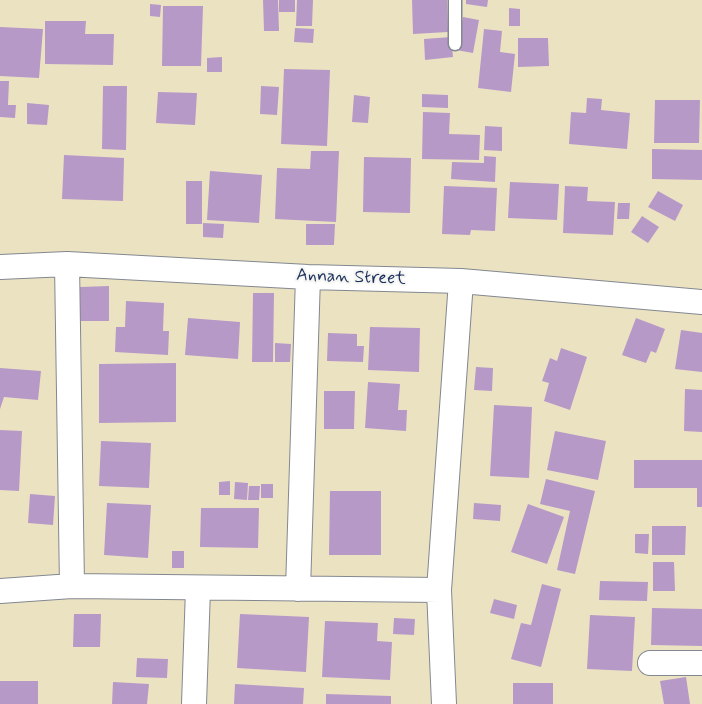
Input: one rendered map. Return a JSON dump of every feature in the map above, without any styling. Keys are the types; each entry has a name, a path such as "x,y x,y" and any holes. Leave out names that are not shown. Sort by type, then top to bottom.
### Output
{"street":[{"name":"Annan Street","path":"0,267 67,264 308,277 461,281 702,302"},
{"path":"67,264 72,586"},
{"path":"298,589 308,277"},
{"path":"444,704 439,590 461,281"},
{"path":"0,591 72,586 198,589 439,590"},
{"path":"194,704 198,589"},
{"path":"650,663 702,663"}],"lane":[{"path":"455,0 455,44"}],"building":[{"path":"263,0 278,0 279,31 264,31"},
{"path":"279,0 295,0 295,12 279,12"},
{"path":"297,0 313,0 312,26 296,26"},
{"path":"412,0 447,0 448,32 413,34"},
{"path":"466,0 488,0 487,7 466,4"},
{"path":"150,4 161,5 160,17 150,16"},
{"path":"163,6 203,6 201,66 162,66"},
{"path":"509,8 520,9 520,26 509,26"},
{"path":"463,17 479,20 473,53 456,50"},
{"path":"45,21 86,21 85,34 114,34 113,65 45,64"},
{"path":"0,27 43,29 39,78 0,76"},
{"path":"295,28 314,29 313,43 294,42"},
{"path":"484,29 502,31 500,52 515,54 511,92 478,88"},
{"path":"451,37 453,57 425,60 424,39"},
{"path":"518,38 548,38 549,66 518,67"},
{"path":"222,57 222,72 207,72 207,58"},
{"path":"284,69 330,70 327,146 281,144"},
{"path":"0,81 9,81 8,105 16,105 15,118 0,117"},
{"path":"103,86 127,86 126,150 102,149"},
{"path":"261,86 279,87 277,115 260,114"},
{"path":"158,92 197,93 195,125 156,123"},
{"path":"422,94 448,95 448,108 422,107"},
{"path":"354,95 370,97 368,123 352,122"},
{"path":"587,98 602,99 601,110 630,113 627,149 569,144 571,112 586,113"},
{"path":"655,100 700,100 699,143 654,143"},
{"path":"27,103 49,105 47,125 27,124"},
{"path":"423,112 450,113 449,134 480,135 479,160 422,159"},
{"path":"485,126 502,127 502,151 484,150"},
{"path":"652,149 702,150 702,180 652,179"},
{"path":"311,151 339,151 336,222 275,219 277,168 310,169"},
{"path":"64,155 124,158 123,201 62,199"},
{"path":"484,156 496,157 495,182 451,179 452,162 484,163"},
{"path":"364,157 411,158 410,213 363,212"},
{"path":"210,171 262,175 259,223 207,220"},
{"path":"186,181 202,181 202,224 186,224"},
{"path":"510,182 559,184 557,220 508,218"},
{"path":"444,186 497,188 495,231 471,230 470,235 442,234"},
{"path":"565,186 588,187 587,201 615,202 613,235 563,233"},
{"path":"658,191 683,205 675,221 648,207"},
{"path":"618,203 630,203 629,219 617,219"},
{"path":"642,216 659,227 648,243 631,232"},
{"path":"203,223 224,224 223,238 203,237"},
{"path":"306,224 335,224 334,245 306,245"},
{"path":"109,286 109,321 80,321 80,287"},
{"path":"253,293 274,293 273,362 252,362"},
{"path":"126,301 164,303 163,331 169,331 168,355 115,352 116,327 125,327"},
{"path":"188,318 240,322 238,359 185,355"},
{"path":"636,318 665,329 656,353 651,351 646,363 622,355"},
{"path":"370,327 420,328 419,372 368,370"},
{"path":"681,330 702,333 702,372 675,369"},
{"path":"328,333 357,334 357,346 364,346 363,362 327,361"},
{"path":"275,343 291,344 290,362 275,362"},
{"path":"561,348 587,357 570,410 544,401 549,383 542,381 550,358 557,361"},
{"path":"176,363 176,422 99,423 99,364"},
{"path":"476,367 493,368 492,391 474,390"},
{"path":"0,368 41,371 38,400 4,397 0,409"},
{"path":"368,382 400,384 398,410 407,410 406,431 365,428"},
{"path":"685,389 702,390 702,432 684,431"},
{"path":"324,391 355,391 354,429 324,429"},
{"path":"494,405 532,407 529,478 490,476"},
{"path":"0,430 22,431 19,491 0,490"},
{"path":"555,431 606,441 598,480 547,470"},
{"path":"101,441 151,443 149,488 99,486"},
{"path":"634,460 702,460 702,507 697,507 697,488 634,488"},
{"path":"546,479 595,491 575,574 557,570 570,511 540,504"},
{"path":"230,481 230,495 219,495 219,482"},
{"path":"235,482 248,483 247,500 234,499"},
{"path":"261,484 273,484 273,498 261,498"},
{"path":"249,486 260,486 259,500 248,500"},
{"path":"330,491 381,491 381,555 329,555"},
{"path":"30,494 55,496 53,525 28,523"},
{"path":"107,503 151,505 148,558 104,555"},
{"path":"474,503 501,505 500,521 473,519"},
{"path":"528,504 564,517 547,564 511,552"},
{"path":"201,508 259,508 258,548 200,547"},
{"path":"652,526 686,526 685,555 652,555"},
{"path":"635,534 649,534 648,554 635,553"},
{"path":"172,551 184,551 184,568 172,568"},
{"path":"653,562 674,562 675,591 653,591"},
{"path":"600,581 648,582 647,601 599,600"},
{"path":"542,584 561,589 541,667 511,659 521,623 531,625"},
{"path":"494,599 517,605 514,619 490,613"},
{"path":"652,608 702,609 702,646 651,645"},
{"path":"74,614 101,614 100,647 73,647"},
{"path":"240,614 309,617 306,672 237,668"},
{"path":"590,615 635,617 632,671 587,669"},
{"path":"394,618 415,619 414,635 393,634"},
{"path":"325,621 378,623 377,641 392,642 390,680 322,677"},
{"path":"137,658 168,659 167,678 136,677"},
{"path":"686,677 690,704 664,704 660,681"},
{"path":"0,681 38,681 38,704 0,704"},
{"path":"113,682 149,684 147,704 112,704"},
{"path":"513,683 553,683 553,704 513,704"},
{"path":"235,684 304,688 303,704 234,704"},
{"path":"326,694 391,696 391,704 326,704"}]}
